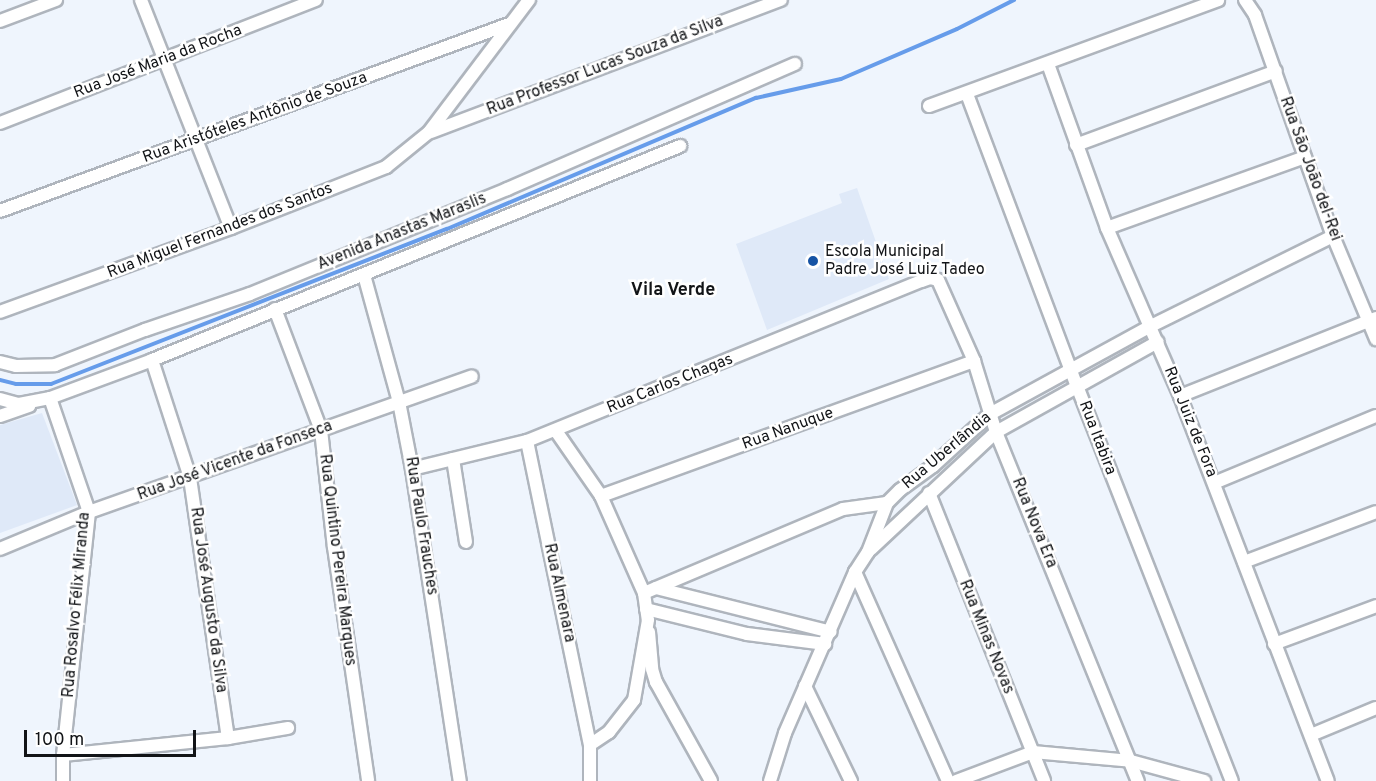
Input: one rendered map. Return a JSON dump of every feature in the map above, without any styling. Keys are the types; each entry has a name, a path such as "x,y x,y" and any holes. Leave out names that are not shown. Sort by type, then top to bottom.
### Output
{"street":[{"path":"0,21 56,0"},
{"path":"141,0 231,228"},
{"name":"Rua José Maria da Rocha","path":"0,123 316,0"},
{"path":"429,132 529,0"},
{"path":"928,106 967,94 1218,0"},
{"name":"Rua São João del-Rei","path":"1245,0 1255,15 1333,236 1372,319 1376,339"},
{"name":"Rua Professor Lucas Souza da Silva","path":"429,132 778,1"},
{"name":"Rua Aristóteles Antônio de Souza","path":"0,211 509,24"},
{"name":"Avenida Anastas Maraslis","path":"0,362 16,366 55,365 145,330 250,294 507,189 795,64"},
{"name":"Rua Juiz de Fora","path":"1048,64 1107,228 1158,342 1328,781"},
{"path":"1076,145 1276,71"},
{"name":"Rua Itabira","path":"967,94 1077,386 1232,781"},
{"name":"Rua Miguel Fernandes dos Santos","path":"0,312 231,228 386,167 429,132"},
{"name":"Avenida Anastas Maraslis","path":"0,399 19,404 50,398 152,360 680,146"},
{"path":"1107,228 1305,157"},
{"name":"Rua Uberlândia","path":"770,781 785,733 831,632 855,572 868,552 887,503 933,466 990,414 1151,326 1333,236"},
{"name":"Rua Paulo Frauches","path":"364,275 399,402 412,469 460,781"},
{"name":"Rua Nova Era","path":"922,281 930,278 941,282 974,361 996,432 1138,781"},
{"name":"Rua Carlos Chagas","path":"412,469 527,441 556,431 922,281"},
{"name":"Rua Quintino Pereira Marques","path":"275,309 321,430 334,547 368,781"},
{"path":"1179,396 1372,319"},
{"name":"Rua Uberlândia","path":"868,552 996,432 1158,342"},
{"name":"Rua José Augusto da Silva","path":"152,360 190,478 228,738"},
{"name":"Rua Nanuque","path":"601,496 974,361"},
{"name":"Rua José Vicente da Fonseca","path":"0,549 89,512 472,376"},
{"path":"0,416 50,398"},
{"name":"Rua Rosalvo Félix Miranda","path":"50,398 89,512 63,755 63,781"},
{"path":"1214,483 1376,416"},
{"path":"556,431 601,496 644,593 653,676 711,781"},
{"name":"Rua Almenara","path":"527,441 591,745 590,781"},
{"path":"453,459 466,542"},
{"name":"Rua Minas Novas","path":"929,493 1044,781"},
{"path":"644,593 843,509 887,503"},
{"path":"1244,562 1376,512"},
{"path":"855,572 948,781"},
{"path":"656,588 831,632"},
{"path":"1274,644 1376,606"},
{"path":"591,745 609,732 634,700 647,614"},
{"path":"647,614 747,634 825,644"},
{"path":"805,686 851,781"},
{"path":"1311,735 1376,708"},
{"path":"63,755 228,738 288,728"},
{"path":"956,781 1033,752 1131,761 1204,781"}],"shaded area":[{"name":"Escola Municipal Padre José Luiz Tadeo","path":"857,188 889,279 767,330 736,244 842,203 839,194"},
{"path":"42,413 77,505 0,533 0,425"}],"waterway":[{"path":"0,380 16,384 51,384 447,229 756,98 841,79 957,29 1014,0"}],"place":[{"name":"Escola Municipal Padre José Luiz Tadeo","path":"813,261"}],"district":[{"name":"Vila Verde","path":"673,291"}]}
